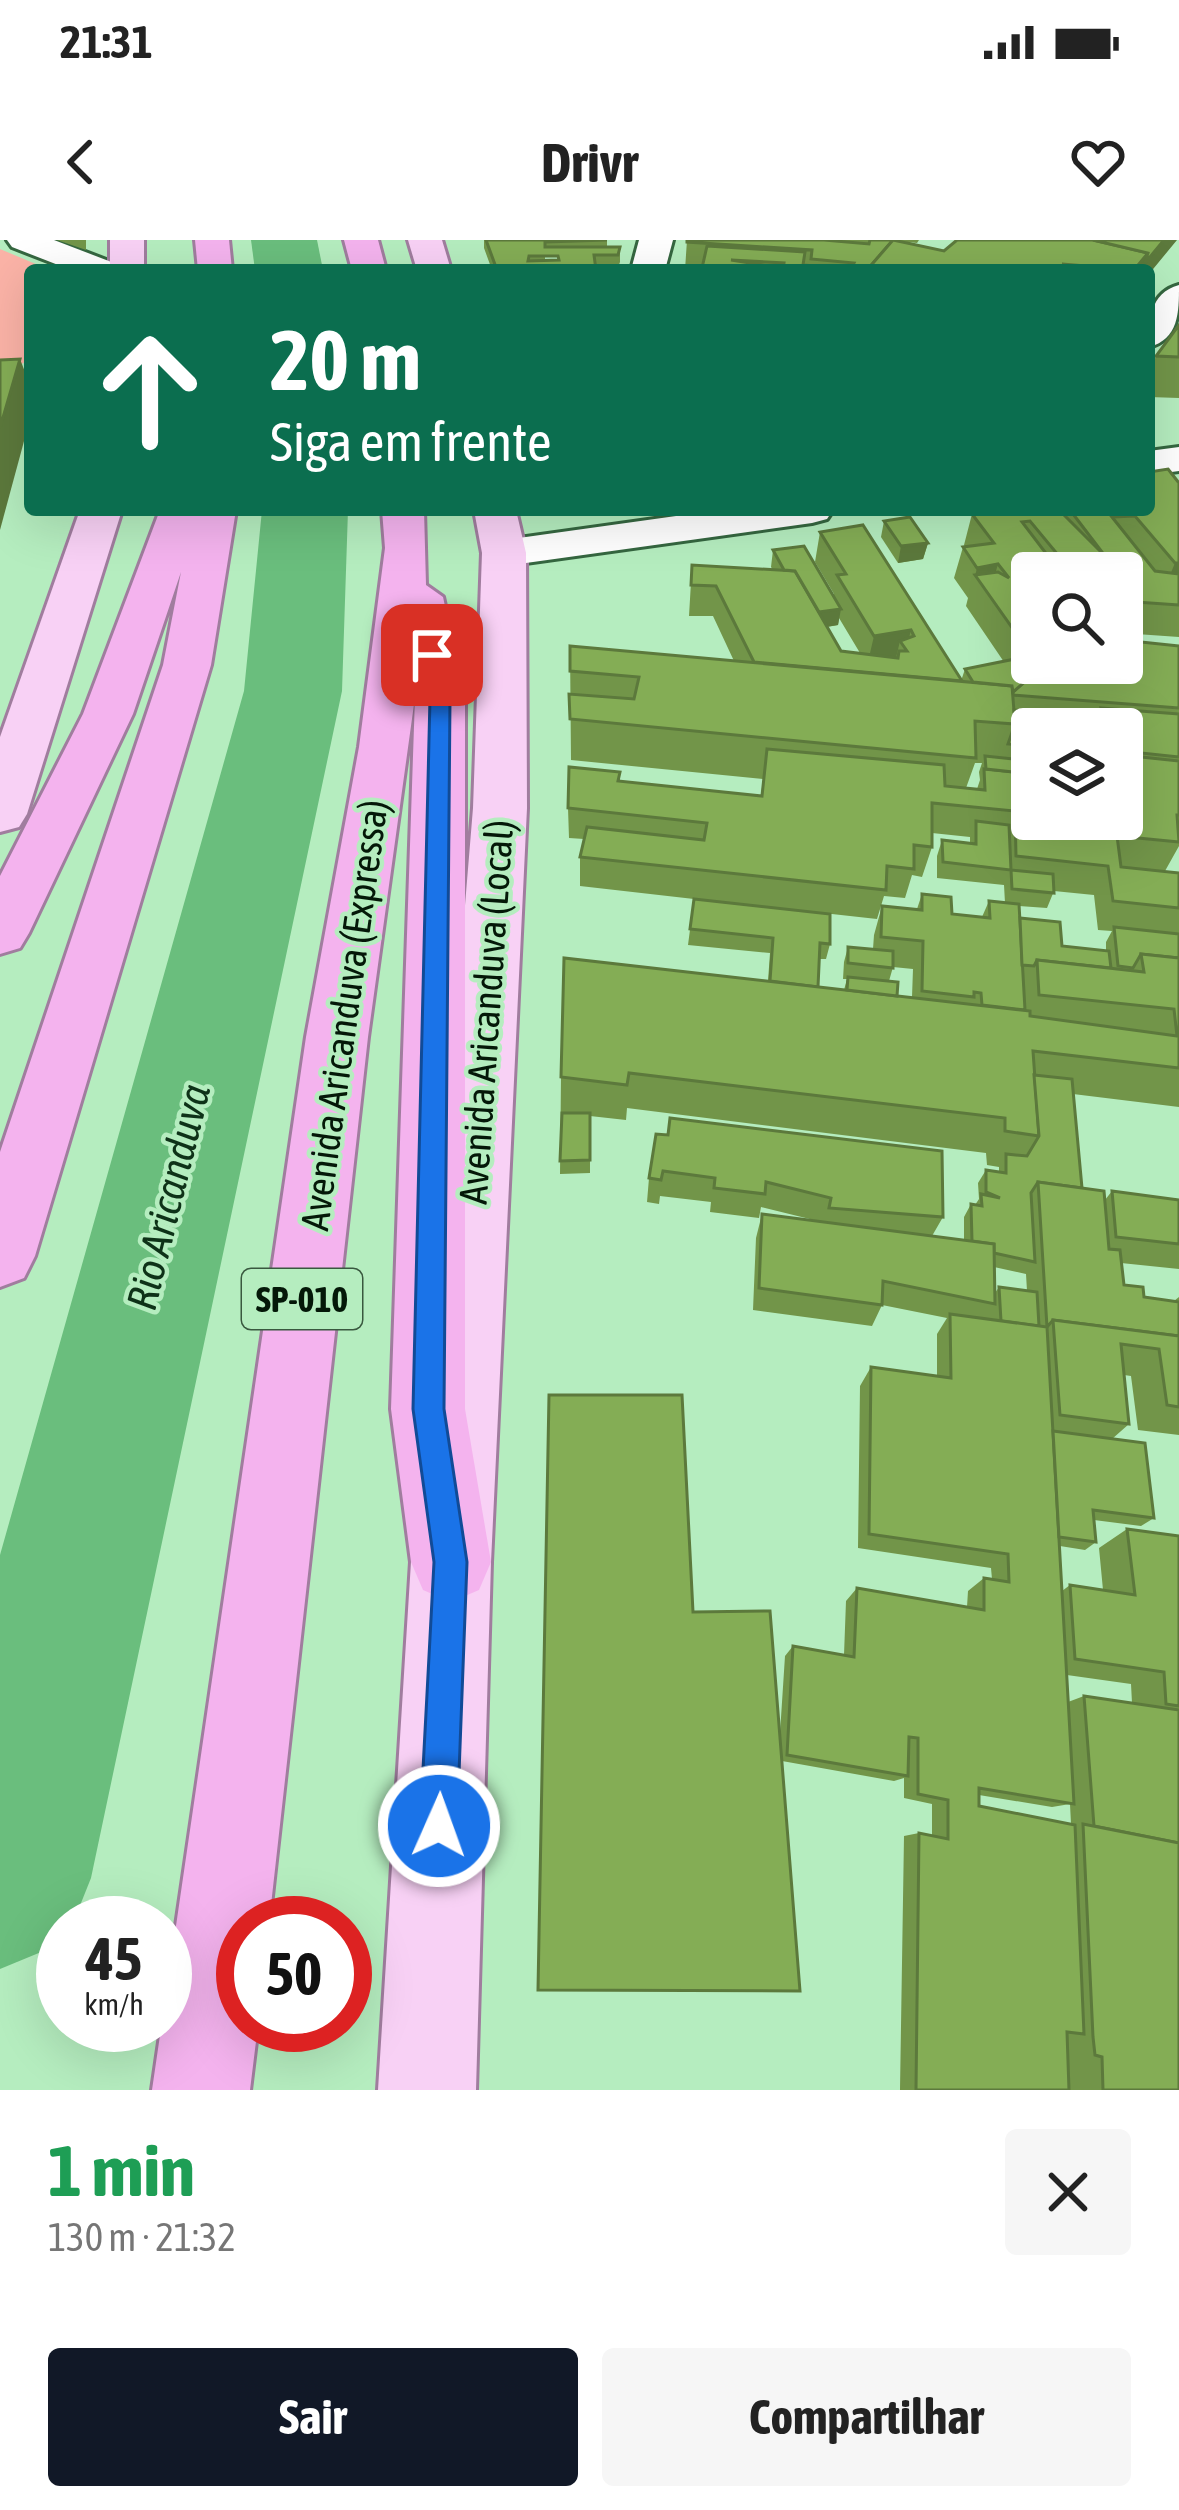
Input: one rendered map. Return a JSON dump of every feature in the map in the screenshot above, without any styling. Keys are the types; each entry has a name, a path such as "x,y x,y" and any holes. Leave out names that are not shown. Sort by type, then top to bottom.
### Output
{"highway":[{"path":"0,933 108,714 179,516"},
{"path":"0,1256 187,665 214,516"},
{"path":"405,529 440,698 428,1409 451,1562"},
{"name":"Avenida Aricanduva (Expressa)","path":"201,2090 325,1129 385,747 405,529"}],"main road":[{"path":"0,814 99,516"},
{"name":"Avenida Aricanduva (Local)","path":"427,2090 451,1562 500,808 500,531"}],"street":[{"path":"24,240 87,264"},
{"path":"1155,329 1179,296"},
{"path":"500,531 722,516"}],"shaded area":[{"path":"0,249 36,264 24,264 24,363 0,374"}],"building":[{"path":"486,240 607,240 545,242 545,247 620,247 618,255 594,255 595,264 495,264","holes":["529,256 558,256 559,260 528,261"]},
{"path":"870,240 893,240 872,264 811,259 812,250 687,242 869,244"},
{"path":"893,240 944,251 957,240 1093,240 1148,253 1139,264 872,264"},
{"path":"1093,240 1164,240 1145,263 1148,253"},
{"path":"707,246 805,252 803,264 731,260 756,264 703,264"},
{"path":"1179,325 1179,357 1156,356"},
{"path":"20,359 0,428 0,360"},
{"path":"1168,469 1179,483 1179,563 1135,516 1155,516 1155,471"},
{"path":"974,516 1065,516 1101,552 1056,552 1030,521 1022,522 1045,552 1011,552 1011,626 975,575 998,572 1009,578 998,564 977,568 963,547 994,543"},
{"path":"1075,516 1135,516 1112,517 1140,552 1102,552"},
{"path":"910,517 928,543 901,546 884,521"},
{"path":"863,525 962,681 754,662 716,586 691,585 692,565 795,571 841,651 898,658 899,651 907,651 900,641 914,636 911,630 874,636 837,575 846,574 820,532"},
{"path":"804,546 841,609 819,612 795,571 784,570 773,550"},
{"path":"1143,556 1155,571 1179,574 1179,605 1143,602"},
{"path":"1143,642 1179,646 1179,708 1013,692 1022,684 1143,684"},
{"path":"570,646 1012,686 1014,708 1011,724 975,721 976,758 570,719 569,694 634,699 639,677 570,671"},
{"path":"1011,660 1011,684 1022,684 1013,692 1012,686 973,682 965,669"},
{"path":"1143,711 1179,714 1179,757 1143,753"},
{"path":"767,749 944,765 945,786 985,790 984,769 1011,772 1011,811 932,803 932,847 914,845 914,869 887,866 886,890 580,857 587,827 704,840 707,823 568,808 569,767 620,772 618,781 762,796"},
{"path":"985,756 1011,759 1011,772 986,769"},
{"path":"1143,757 1179,761 1179,842 1143,839"},
{"path":"976,821 1009,825 1011,870 943,862 942,840 976,844"},
{"path":"1016,840 1118,840 1121,867 1179,873 1179,908 1113,901 1108,866 1016,856"},
{"path":"1011,870 1053,874 1054,893 1012,889"},
{"path":"922,894 951,897 952,914 990,918 989,901 1019,904 1025,1010 982,1005 981,993 974,992 974,997 922,991 923,941 881,937 882,906 922,910"},
{"path":"694,899 830,914 830,944 820,943 818,987 770,981 773,938 690,929"},
{"path":"1020,918 1060,922 1062,946 1109,951 1111,968 1037,960 1034,966 1022,965"},
{"path":"1114,927 1179,934 1179,958 1141,954 1133,968 1118,966"},
{"path":"848,947 893,951 893,968 848,963"},
{"path":"1141,954 1179,958 1179,1068 1033,1051 1039,1136 1005,1131 1005,1118 629,1073 627,1085 561,1077 564,958 1030,1011 1030,1016 1177,1036 1174,1009 1039,995 1037,960 1144,972"},
{"path":"848,977 898,982 897,996 847,990"},
{"path":"1034,1075 1072,1079 1082,1188 1038,1182 1031,1193 1035,1262 994,1253 994,1244 972,1241 971,1204 982,1206 981,1194 1000,1198 986,1192 986,1170 1006,1173 1006,1154 1027,1156 1039,1136"},
{"path":"562,1113 590,1113 590,1160 560,1161"},
{"path":"670,1118 942,1151 943,1217 829,1208 831,1198 766,1182 765,1194 714,1188 715,1178 663,1171 661,1180 649,1178 656,1134 668,1135"},
{"path":"1038,1182 1104,1191 1109,1249 1120,1250 1124,1285 1143,1287 1144,1297 1179,1302 1179,1336 1053,1320 1047,1327"},
{"path":"1112,1191 1179,1200 1179,1244 1116,1237"},
{"path":"762,1214 994,1244 995,1304 883,1281 882,1305 759,1288"},
{"path":"999,1287 1037,1292 1039,1326 1001,1321"},
{"path":"950,1314 1047,1327 1074,1804 979,1788 979,1806 1075,1825 1084,2034 1067,2032 1069,2090 916,2090 919,1833 948,1839 948,1800 918,1794 918,1738 909,1737 908,1776 787,1755 793,1646 854,1657 857,1588 984,1610 984,1578 1009,1582 1008,1554 869,1534 871,1367 951,1378"},
{"path":"1053,1320 1179,1336 1179,1407 1167,1405 1159,1349 1121,1344 1129,1424 1060,1415"},
{"path":"549,1395 682,1395 693,1612 770,1611 800,1991 538,1990"},
{"path":"1053,1431 1145,1443 1154,1518 1093,1510 1096,1542 1059,1537"},
{"path":"1127,1529 1179,1536 1179,1706 1166,1704 1164,1672 1075,1659 1070,1585 1135,1595"},
{"path":"1084,1696 1179,1710 1179,1843 1094,1826"},
{"path":"1083,1824 1179,1843 1179,2090 1103,2090 1102,2057 1095,2055 1093,2037"}],"waterway":[{"name":"Rio Aricanduva","path":"284,240 288,264"},
{"name":"Rio Aricanduva","path":"0,1878 293,691 305,516"}],"route":[{"path":"432,655 440,698 428,1409 451,1562 439,1826"}]}
